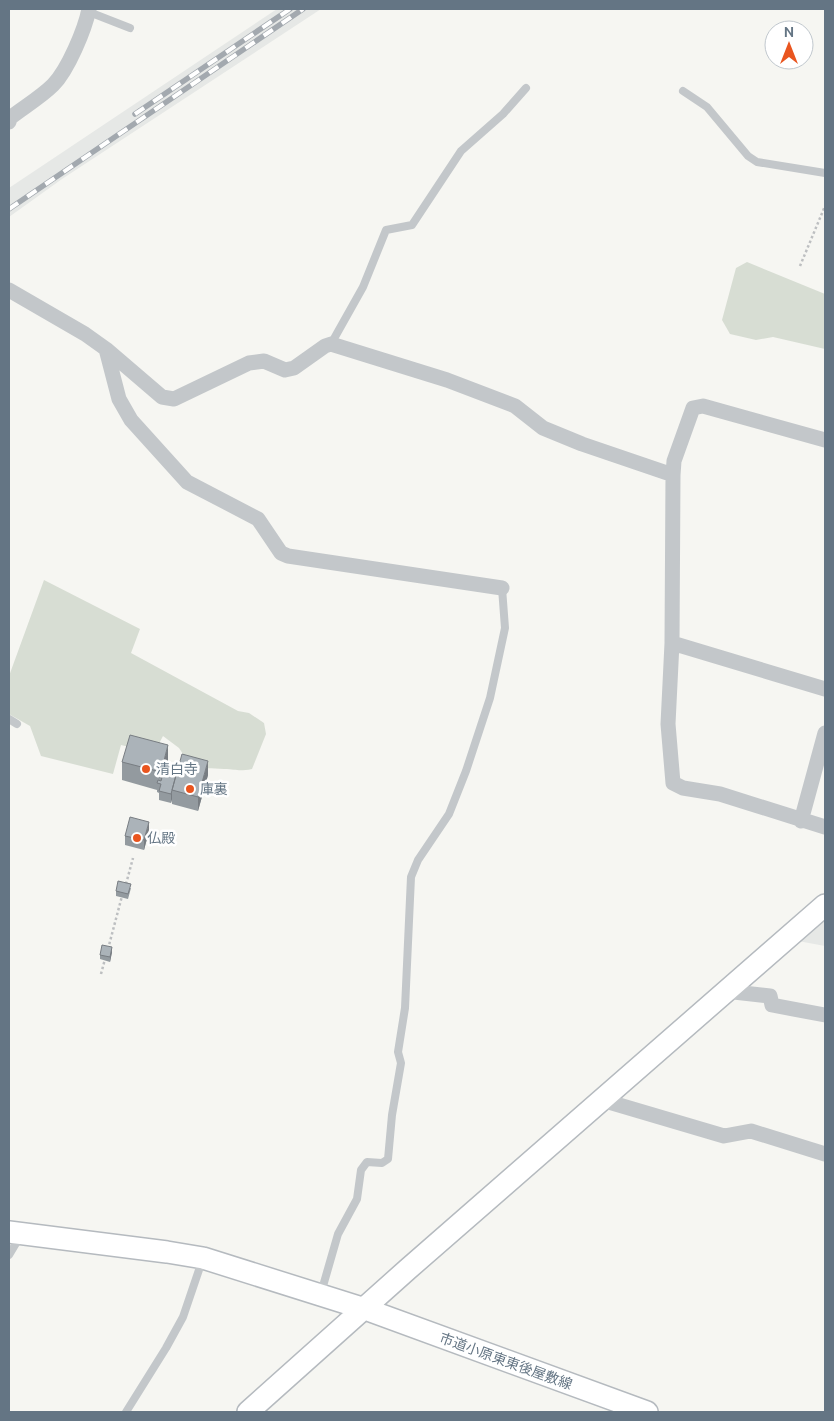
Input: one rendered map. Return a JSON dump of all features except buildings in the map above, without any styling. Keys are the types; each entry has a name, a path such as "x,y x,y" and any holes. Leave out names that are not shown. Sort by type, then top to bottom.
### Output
{"street":[{"path":"9,119 53,85 64,70 85,26 89,10"},
{"path":"9,290 85,334 106,349 162,397 174,398 249,363 264,361 285,370 294,368 325,346 331,344 447,380 515,406 544,428 582,444 673,476"},
{"path":"106,349 118,399 131,420 187,482 258,519 282,553 288,556 381,571 502,588"},
{"path":"825,440 703,406 693,408 674,461 672,643 668,724 673,783 683,788 720,794 825,827"},
{"path":"672,643 825,689"},
{"path":"801,820 825,733"},
{"path":"248,1412 825,905"},
{"path":"726,991 770,996 772,1005 825,1015"},
{"path":"602,1100 724,1136 751,1131 825,1154"},
{"name":"市道小原東東後屋敷線","path":"15,1233 203,1258 365,1309 647,1412"}],"lane":[{"path":"89,10 130,28"},
{"path":"331,344 363,287 386,230 412,225 461,151 503,114 526,88"},
{"path":"682,91 707,107 748,156 757,162 825,173"},
{"path":"321,1295 338,1234 357,1199 361,1170 367,1162 382,1163 388,1158 392,1116 401,1063 398,1052 405,1008 411,877 418,860 449,814 466,771 490,698 505,628 502,588"},
{"path":"9,719 17,724"},
{"path":"9,1254 15,1233"},
{"path":"126,1412 183,1317 203,1258"}],"path":[{"path":"800,266 825,206"},
{"path":"126,885 133,858"},
{"path":"101,974 123,894"}],"shaded area":[{"path":"277,9 321,9 62,179 9,217 9,188"},
{"path":"747,262 825,294 825,349 773,337 756,340 730,334 722,320 736,268"},
{"path":"44,580 140,629 131,653 238,711 249,713 264,723 266,734 252,769 240,770 191,766 179,748 163,736 154,753 121,745 113,774 41,756 30,726 9,714 9,676"},
{"path":"825,916 825,946 798,941"}],"railway":[{"path":"135,114 290,9"},
{"path":"9,209 303,9"}],"place":[{"name":"清白寺","path":"146,769"},
{"name":"庫裏","path":"190,789"},
{"name":"仏殿","path":"137,838"}]}
